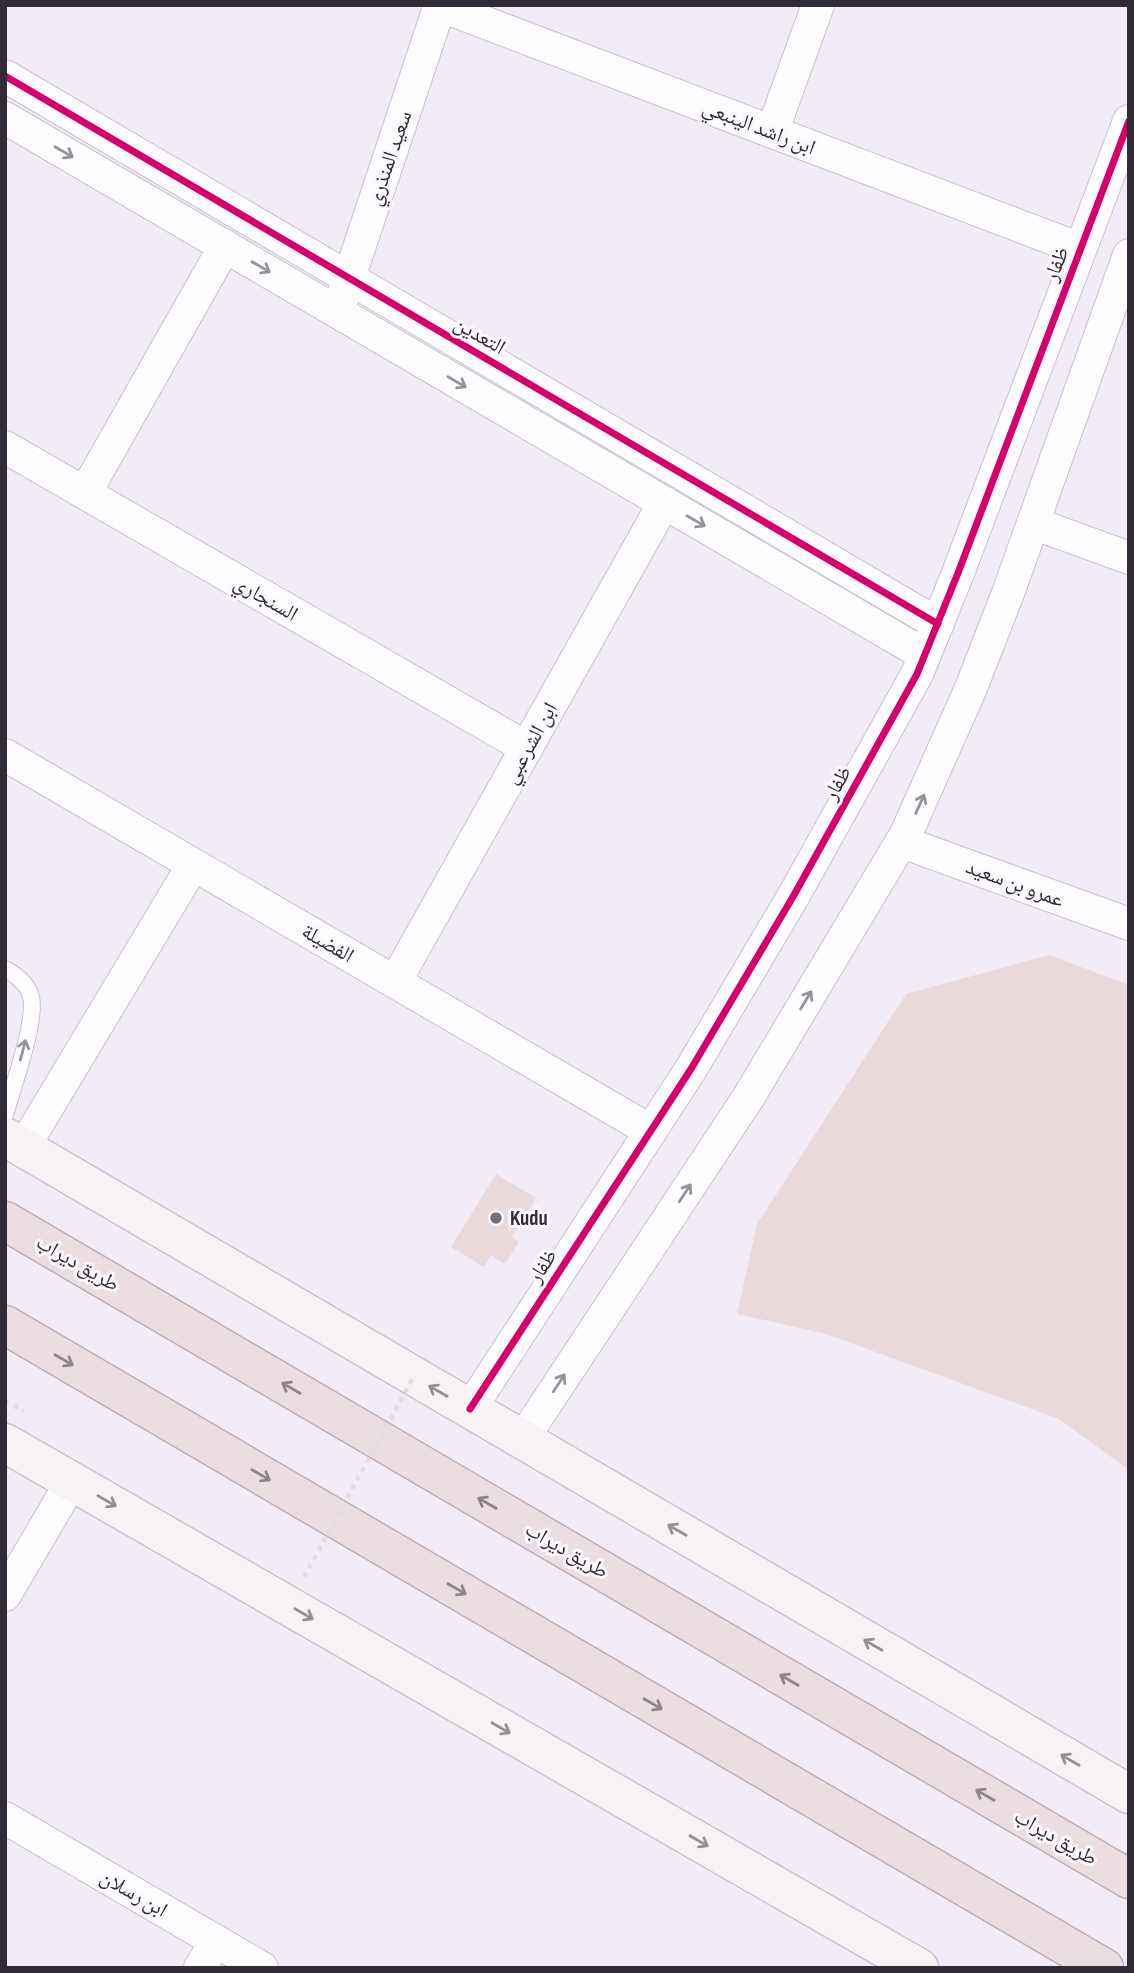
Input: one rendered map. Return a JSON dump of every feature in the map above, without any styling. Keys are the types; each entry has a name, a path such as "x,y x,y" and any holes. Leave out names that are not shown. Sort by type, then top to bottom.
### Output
{"highway":[{"name":"طريق ديراب","path":"5,1221 1129,1879"},
{"path":"5,1325 1104,1968"}],"main road":[{"path":"11,1134 414,1377 1129,1794"},
{"path":"5,1443 919,1968"}],"street":[{"path":"772,132 818,5"},
{"name":"ابن راشد الينبعي","path":"440,6 1080,249"},
{"name":"سعيد المنذري","path":"337,312 440,6"},
{"name":"التعدين","path":"5,76 938,624"},
{"path":"5,118 925,655"},
{"name":"ظفار","path":"470,1409 691,1069 794,895 917,674 1129,121"},
{"path":"85,493 225,246"},
{"path":"522,1440 748,1098 902,842 971,688 1129,256"},
{"path":"1017,417 1064,434"},
{"name":"السنجاري","path":"5,447 527,748"},
{"name":"ابن الشرعبي","path":"395,982 664,503"},
{"path":"1033,523 1129,558"},
{"name":"الفضيلة","path":"5,755 651,1131"},
{"name":"عمرو بن سعيد","path":"902,842 1129,924"},
{"path":"11,1134 193,864"},
{"path":"5,1595 72,1481"},
{"name":"ابن رسلان","path":"5,1818 262,1968"},
{"path":"200,1968 216,1941"}],"lane":[{"path":"5,969 18,976 31,995 32,1014 11,1134"}],"path":[{"path":"304,1577 414,1377"}],"building":[{"path":"1049,955 1129,985 1129,1470 1059,1419 826,1334 737,1314 757,1224 906,994"},
{"name":"Kudu","path":"496,1174 536,1198 512,1237 519,1242 505,1264 491,1255 484,1267 451,1247"}],"cycle path":[{"path":"5,76 938,624"},
{"path":"470,1409 691,1069 794,895 917,674 958,573 1129,121"}],"place":[{"name":"Kudu","path":"496,1218"}]}
